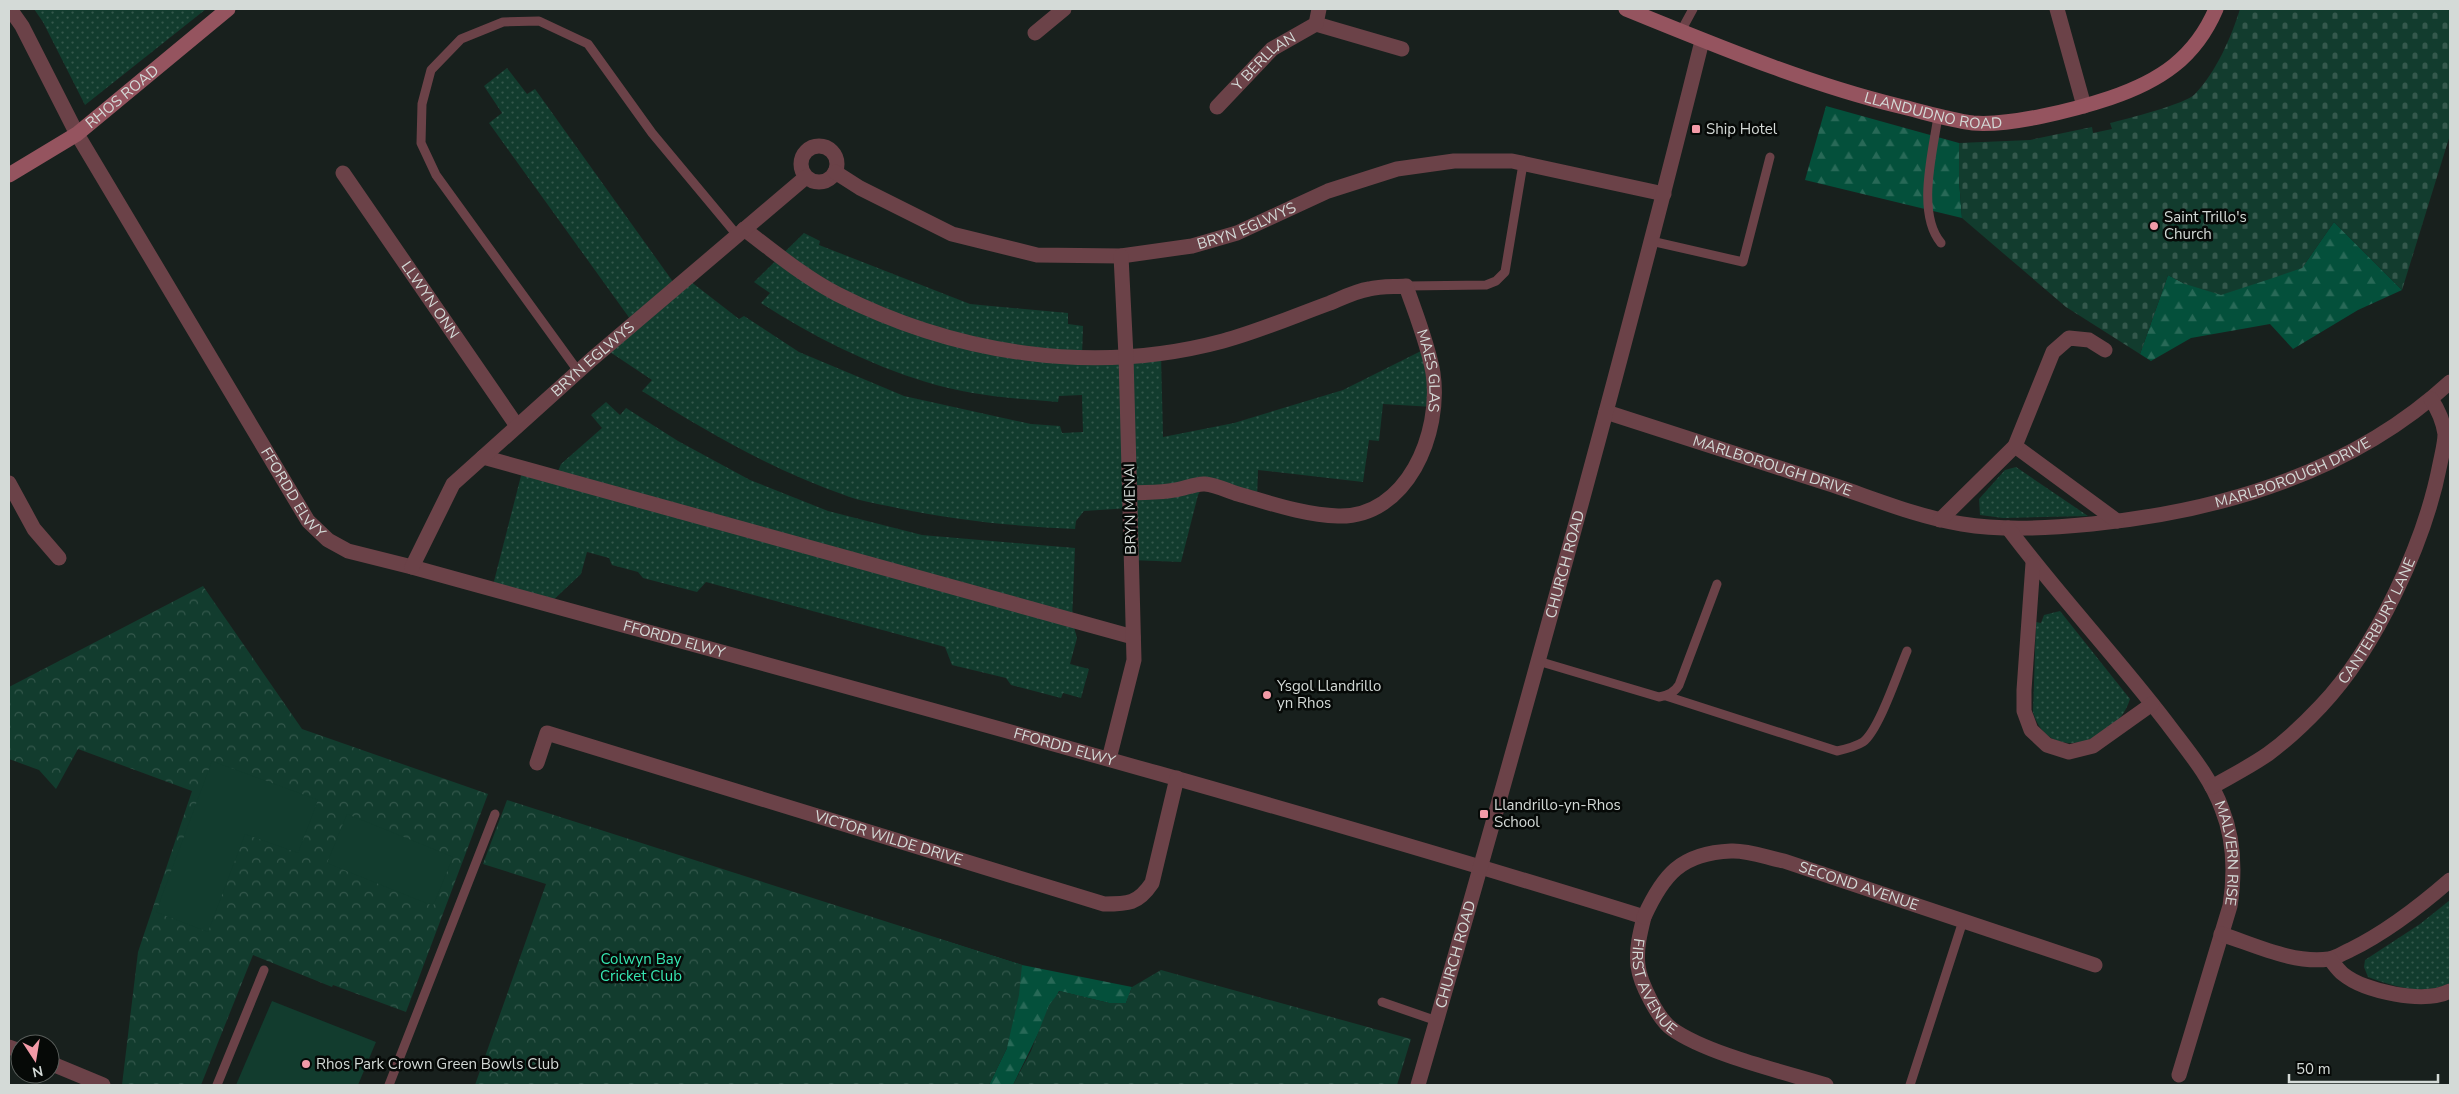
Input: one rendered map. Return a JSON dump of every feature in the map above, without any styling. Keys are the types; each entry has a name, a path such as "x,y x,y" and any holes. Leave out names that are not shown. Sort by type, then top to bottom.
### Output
{"main road":[{"name":"RHOS ROAD","path":"9,175 76,134 228,9"},
{"name":"LLANDUDNO ROAD","path":"1626,9 1702,41 1861,97 1974,123 2010,121 2084,106 2136,89 2167,72 2192,51 2216,9"}],"street":[{"name":"FFORDD ELWY","path":"10,9 22,26 76,134 308,520 328,540 348,552 412,567 1109,759 1482,866"},
{"path":"1035,33 1064,9"},
{"path":"2057,9 2084,106"},
{"name":"Y BERLLAN","path":"1217,107 1272,49 1318,16 1402,49"},
{"name":"CHURCH ROAD","path":"1418,1085 1482,866 1606,412 1664,194 1702,41"},
{"path":"816,146 828,148 834,154 837,166 835,172 826,181 819,182 806,177 801,168 801,158 806,150 816,146"},
{"name":"BRYN EGLWYS","path":"835,172 860,188 952,234 1037,255 1121,256 1192,246 1237,233 1328,191 1397,169 1454,161 1512,161 1664,194"},
{"name":"LLWYN ONN","path":"343,173 517,426"},
{"name":"BRYN EGLWYS","path":"412,567 453,484 578,372 806,177"},
{"path":"740,232 835,293 888,318 952,339 1015,353 1162,355 1270,327 1368,289 1406,286"},
{"name":"BRYN MENAI","path":"1109,759 1134,660 1126,356 1121,256"},
{"name":"MAES GLAS","path":"1130,493 1174,490 1204,484 1319,515 1340,516 1362,514 1385,503 1402,486 1419,463 1426,442 1433,406 1433,375 1427,348 1406,286"},
{"path":"1940,520 2015,446 2053,352 2069,338 2088,340 2105,350"},
{"name":"MARLBOROUGH DRIVE","path":"1606,412 1940,520 2008,528 2065,526 2117,521 2222,502 2302,476 2354,451 2432,399 2450,382"},
{"name":"CANTERBURY LANE","path":"2212,786 2268,754 2298,730 2323,704 2349,671 2370,638 2408,563 2427,516 2434,491 2445,436 2442,416 2432,399"},
{"path":"2015,446 2117,521"},
{"path":"483,456 1133,637"},
{"path":"9,483 34,529 59,558"},
{"name":"MALVERN RISE","path":"2008,528 2034,563 2152,704 2199,764 2223,809 2232,857 2234,884 2179,1075"},
{"path":"2034,563 2024,690 2024,712 2031,730 2047,745 2069,752 2093,746 2152,704"},
{"name":"VICTOR WILDE DRIVE","path":"537,763 548,733 1104,904 1126,904 1142,897 1152,883 1177,778"},
{"name":"SECOND AVENUE","path":"1644,917 1663,881 1681,864 1705,855 1732,851 1784,861 2095,965"},
{"name":"FIRST AVENUE","path":"1482,866 1644,917 1638,943 1638,967 1644,987 1657,1011 1671,1028 1691,1040 1723,1052 1826,1085"},
{"path":"2221,934 2278,953 2307,959 2330,959 2369,940 2399,921 2450,880"},
{"path":"2330,959 2343,974 2362,984 2392,993 2418,997 2450,991"},
{"path":"60,1067 103,1085"}],"lane":[{"path":"1681,31 1692,9"},
{"path":"578,372 436,175 421,142 422,104 431,70 461,39 503,22 539,21 588,44 652,133 740,232"},
{"path":"1938,116 1930,170 1928,214 1933,234 1941,243"},
{"path":"1651,241 1743,262 1770,157"},
{"path":"1406,286 1486,285 1496,281 1505,272 1523,164"},
{"path":"1538,661 1659,697 1666,696 1676,690 1679,685 1717,584"},
{"path":"1666,696 1837,750 1850,749 1864,742 1874,729 1907,651"},
{"path":"389,1085 495,814"},
{"path":"1910,1085 1963,921"},
{"path":"217,1085 264,970"},
{"path":"1382,1002 1437,1021"}],"green space":[{"path":"34,9 206,9 85,105 43,22"},
{"path":"2240,9 2450,9 2450,135 2402,290 2334,222 2302,268 2221,295 2185,284 2168,275 2140,354 2066,307 1962,218 1959,143 2030,140 2092,127 2093,133 2112,129 2110,123 2155,111 2189,98 2195,94 2210,76 2227,43"},
{"path":"507,68 527,94 535,89 676,286 690,281 739,319 744,316 799,352 904,396 1031,424 1060,426 1062,433 1083,432 1082,395 1059,396 1058,402 991,396 926,382 883,367 841,348 800,327 761,303 770,293 754,282 804,233 820,241 819,245 970,304 1068,313 1068,324 1083,326 1082,356 1161,355 1163,437 1234,423 1343,390 1427,348 1433,407 1383,404 1379,441 1369,440 1363,482 1258,470 1257,499 1204,484 1198,495 1181,562 1131,560 1130,508 1084,511 1076,521 1075,529 957,519 862,501 847,496 767,463 716,436 666,406 642,391 652,380 604,348 633,323 489,123 502,113 484,86"},
{"path":"1826,106 1959,143 1962,218 1805,180"},
{"path":"2334,222 2402,290 2358,310 2293,349 2270,324 2191,338 2151,361 2140,354 2168,275 2185,284 2302,268"},
{"path":"606,402 620,415 626,408 678,441 750,480 828,511 922,535 1075,548 1072,620 1077,638 1070,664 1089,669 1081,698 1063,693 1061,698 1011,685 1006,678 952,665 945,647 706,582 697,592 643,578 638,572 612,565 609,558 587,552 581,574 549,604 492,589 523,468 556,476 561,464 602,428 591,415"},
{"path":"2016,467 2088,516 2003,518 1980,515 1979,499 2005,470"},
{"path":"203,586 302,729 488,794 406,1012 333,985 332,987 253,955 201,1085 122,1085 138,952 192,791 78,749 56,789 39,770 9,759 9,687"},
{"path":"2060,611 2130,699 2123,714 2112,726 2098,736 2083,742 2068,743 2053,739 2041,729 2033,712 2036,622 2041,623 2044,615"},
{"path":"212,761 318,800 298,853 245,834 208,932 156,912"},
{"name":"Colwyn Bay Cricket Club","path":"507,800 1022,965 1019,995 1007,1048 989,1085 475,1085 546,884 483,864"},
{"path":"347,814 453,857 433,906 327,863"},
{"path":"2450,900 2450,983 2430,989 2409,989 2368,977 2364,967 2365,960 2420,924"},
{"path":"933,937 1022,965 1132,987 1126,1003 1109,1003 1059,991 1013,1085 989,1085 1007,1048"},
{"path":"1161,970 1411,1039 1397,1085 1013,1085 1031,1051 1049,1005 1060,991 1109,1003 1126,1003 1132,987"},
{"name":"Rhos Park Crown Green Bowls Club","path":"272,1001 376,1042 358,1085 236,1085"}],"place":[{"name":"Ship Hotel","path":"1696,129"},
{"name":"Saint Trillo's Church","path":"2154,226"},
{"name":"Ysgol Llandrillo yn Rhos","path":"1267,695"},
{"name":"Llandrillo-yn-Rhos School","path":"1484,814"},
{"name":"Rhos Park Crown Green Bowls Club","path":"306,1064"}]}
